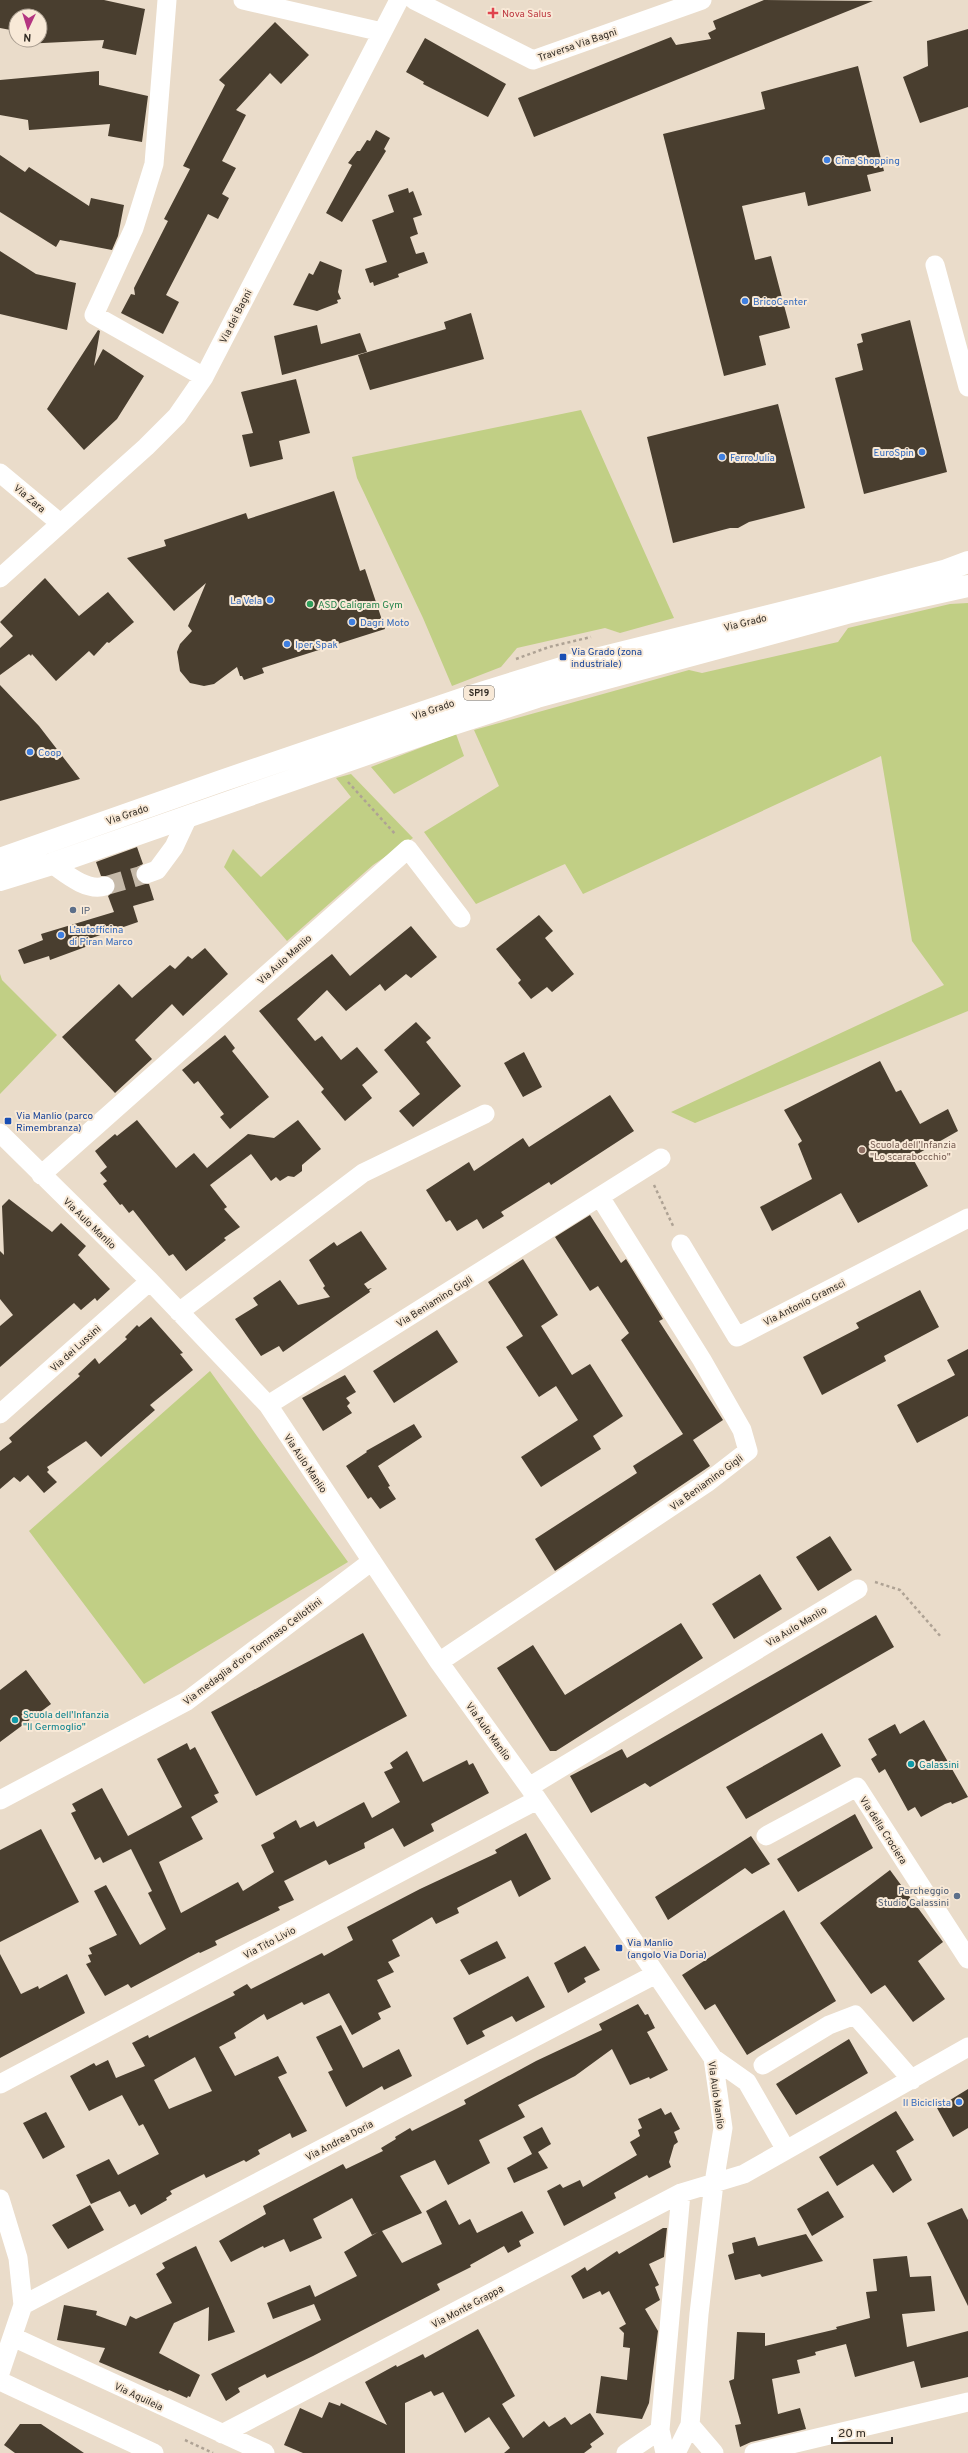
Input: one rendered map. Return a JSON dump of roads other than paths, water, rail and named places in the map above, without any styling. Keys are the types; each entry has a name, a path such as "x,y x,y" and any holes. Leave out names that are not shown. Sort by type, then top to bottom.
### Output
{"main road":[{"name":"Via Grado","path":"0,860 199,788 465,698 568,666 845,597 944,571 968,562"},
{"name":"Via Grado","path":"0,880 52,864 333,765 537,697 851,612 968,586"}],"street":[{"path":"167,0 154,164 134,228 94,315 204,377"},
{"path":"243,0 382,32"},
{"name":"Via dei Bagni","path":"0,578 156,437 177,416 204,377 399,0"},
{"name":"Traversa Via Bagni","path":"414,0 533,60 702,0"},
{"path":"935,265 968,387"},
{"name":"Via Zara","path":"0,473 60,523"},
{"path":"146,874 158,870 174,847 188,817"},
{"name":"Via Aulo Manlio","path":"41,1175 408,849 461,918"},
{"path":"52,864 78,881 98,888 105,886"},
{"path":"179,1312 363,1173 485,1114"},
{"name":"Via Aulo Manlio","path":"0,1133 150,1281 268,1405 439,1662 533,1793 713,2058 723,2128 714,2183 699,2314 690,2425 676,2453"},
{"name":"Via Beniamino Gigli","path":"268,1405 653,1163"},
{"name":"Via Beniamino Gigli","path":"439,1662 708,1482 748,1451 742,1430 702,1360 600,1197"},
{"name":"Via Antonio Gramsci","path":"681,1244 737,1336 968,1218"},
{"name":"Via dei Lussini","path":"0,1414 150,1281"},
{"name":"Via medaglia d'oro Tommaso Cellottini","path":"0,1800 187,1701 372,1561"},
{"name":"Via Aulo Manlio","path":"533,1793 858,1589"},
{"name":"Via della Crociera","path":"766,1836 857,1787 968,1959"},
{"name":"Via Tito Livio","path":"0,2084 533,1793"},
{"name":"Via Andrea Doria","path":"23,2305 656,1974"},
{"path":"763,2066 829,2025 855,2015 912,2080"},
{"path":"714,2183 744,2174 968,2047"},
{"path":"713,2058 747,2082 786,2150"},
{"name":"Via Monte Grappa","path":"222,2434 681,2193 714,2183"},
{"path":"665,2453 660,2430 681,2193"},
{"path":"0,2199 18,2258 23,2305 0,2373"},
{"name":"Via Aquileia","path":"13,2337 265,2453"},
{"path":"0,2381 142,2451"},
{"path":"754,2453 968,2402"},
{"path":"690,2425 714,2453"},
{"path":"626,2453 660,2430"}],"tunnel":[{"path":"105,886 146,874"}],"place":[{"name":"Nova Salus","path":"493,13"},
{"name":"Cina Shopping","path":"827,160"},
{"name":"BricoCenter","path":"745,301"},
{"name":"EuroSpin","path":"922,452"},
{"name":"FerroJulia","path":"722,457"},
{"name":"La Vela","path":"270,600"},
{"name":"ASD Caligram Gym","path":"310,604"},
{"name":"Dagri Moto","path":"352,622"},
{"name":"Iper Spak","path":"287,644"},
{"name":"Via Grado (zona industriale)","path":"563,657"},
{"name":"Coop","path":"30,752"},
{"name":"IP","path":"73,910"},
{"name":"L’autofficina di Piran Marco","path":"61,935"},
{"name":"Via Manlio (parco Rimembranza)","path":"8,1121"},
{"name":"Scuola dell'Infanzia \"Lo scarabocchio\"","path":"862,1150"},
{"name":"Scuola dell'Infanzia \"Il Germoglio\"","path":"15,1720"},
{"name":"Galassini","path":"911,1764"},
{"name":"Parcheggio Studio Galassini","path":"957,1896"},
{"name":"Via Manlio (angolo Via Doria)","path":"619,1948"},
{"name":"Il Biciclista","path":"959,2102"}]}
